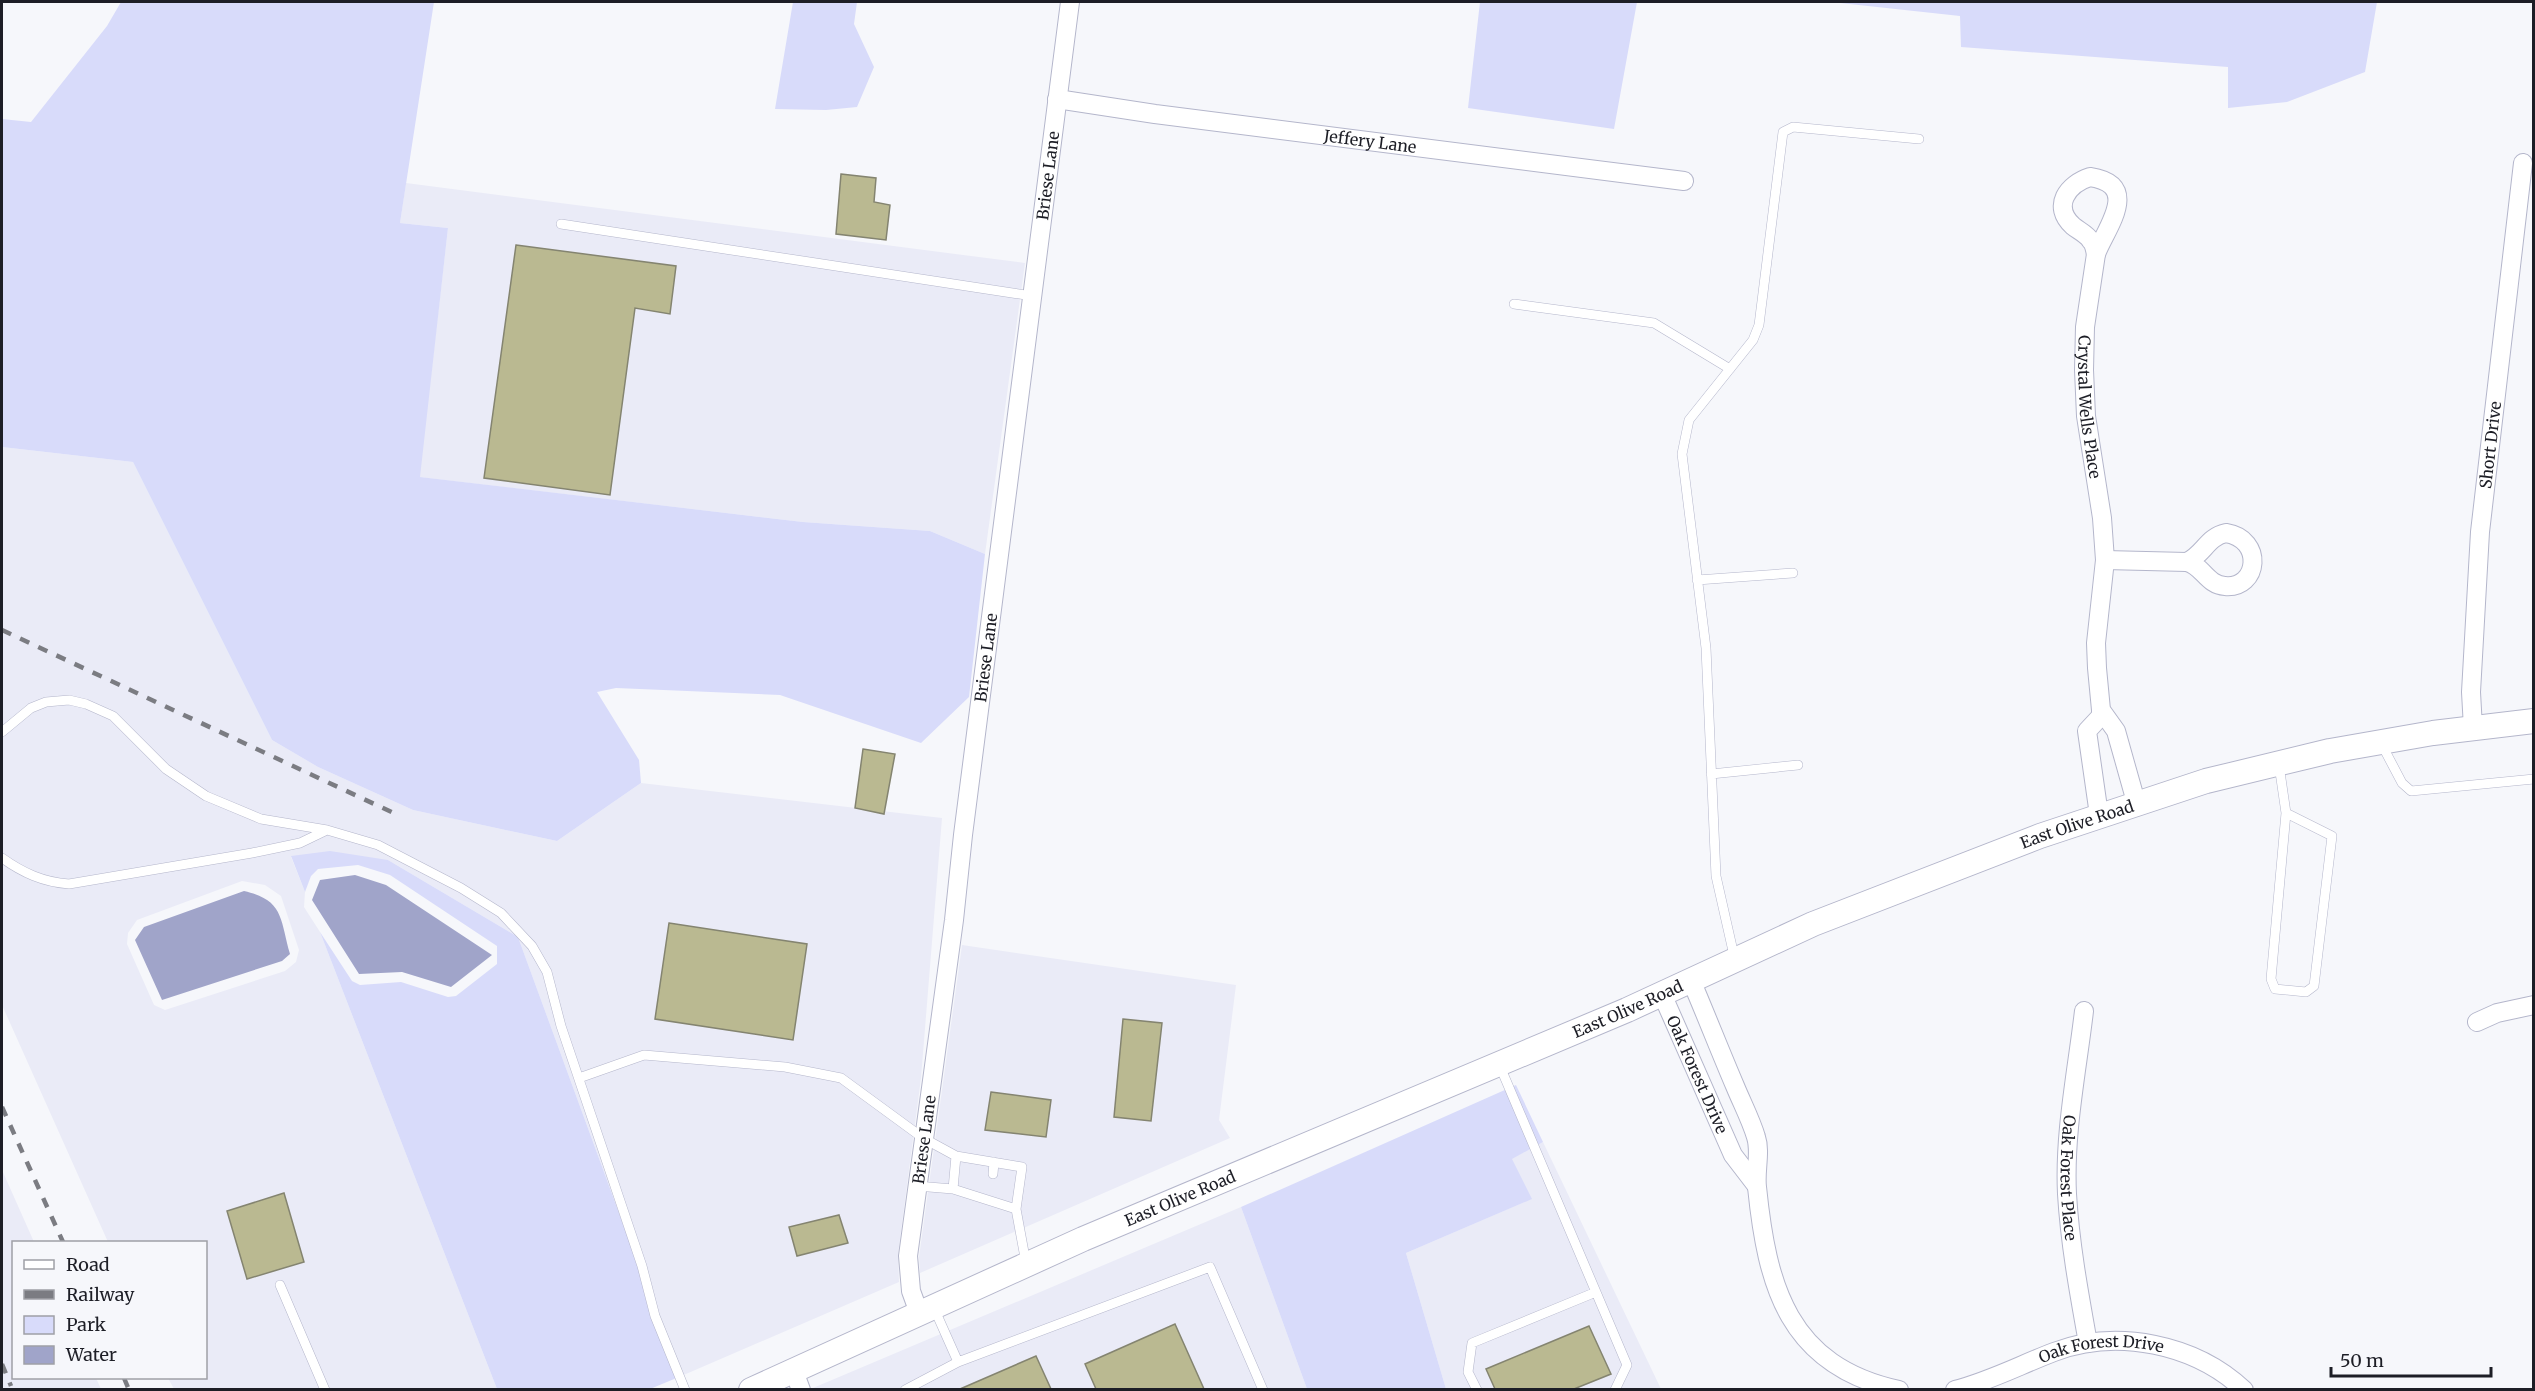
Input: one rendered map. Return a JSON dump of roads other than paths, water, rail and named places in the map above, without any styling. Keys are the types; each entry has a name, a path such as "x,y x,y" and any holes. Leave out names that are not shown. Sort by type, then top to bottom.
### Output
{"street":[{"name":"Briese Lane","path":"926,1310 911,1291 908,1266 1070,2"},
{"name":"Jeffery Lane","path":"1057,99 1178,117 1684,181"},
{"name":"Short Drive","path":"2473,728 2471,692 2480,532 2523,163"},
{"name":"Crystal Wells Place","path":"2096,254 2085,327 2084,370 2086,416 2102,518 2104,560 2097,643 2102,710 2116,731 2136,802"},
{"path":"2104,560 2187,562"},
{"path":"2099,815 2087,731 2101,716 2102,710"},
{"name":"East Olive Road","path":"751,1389 798,1380 926,1310 1027,1264 1662,994 1813,924 2099,815 2136,802 2279,763 2381,742 2534,721"},
{"name":"Oak Forest Drive","path":"1691,980 1757,1139 1756,1185 1769,1267 1777,1294 1792,1321 1809,1342 1846,1371 1870,1383 1899,1389"},
{"name":"Oak Forest Drive","path":"1662,994 1733,1155 1756,1185"},
{"path":"2477,1022 2497,1013 2534,1005"},
{"name":"Oak Forest Place","path":"2084,1011 2069,1137 2067,1192 2072,1251 2088,1343"},
{"name":"Oak Forest Drive","path":"1955,1389 1984,1383 2056,1351 2088,1343 2124,1341 2166,1347 2214,1367 2244,1389"}],"lane":[{"path":"1735,960 1716,876 1706,648 1682,454 1684,437 1689,420 1753,340 1759,325 1783,132 1793,127 1919,139"},
{"path":"561,224 1032,296"},
{"path":"1514,304 1654,323 1730,369"},
{"path":"1697,580 1793,573"},
{"path":"2,732 31,708 46,702 69,700 87,704 113,716 166,769 206,795 261,819 327,830 378,845 461,888 501,913 532,946 547,972 561,1026 642,1266 655,1316 685,1389"},
{"path":"2381,742 2402,783 2411,790 2534,779"},
{"path":"2279,763 2286,813 2271,979 2275,989 2306,992 2314,986 2332,836 2286,813"},
{"path":"1712,774 1798,765"},
{"path":"2,858 17,869 49,882 69,884 300,843 327,830"},
{"path":"579,1077 644,1055 785,1067 841,1077 924,1138 956,1156 1022,1167 1016,1209 1027,1264"},
{"path":"1499,1064 1627,1365 1615,1389"},
{"path":"953,1189 956,1156"},
{"path":"993,1174 994,1162"},
{"path":"917,1186 953,1189 992,1197 1016,1209"},
{"path":"905,1389 958,1362 1210,1267 1263,1389"},
{"path":"280,1286 325,1389"},
{"path":"1477,1389 1468,1372 1472,1344 1596,1292"},
{"path":"926,1310 958,1362"}],"water":[{"path":"355,875 386,885 492,955 451,987 402,972 359,974 312,900 320,880"},
{"path":"244,891 267,900 273,906 282,921 290,954 282,961 162,1000 135,940 144,927"}],"railway":[{"path":"2,630 400,816"},
{"path":"2,1107 63,1241"},
{"path":"2,1364 11,1386"},
{"path":"124,1379 129,1390"}]}
